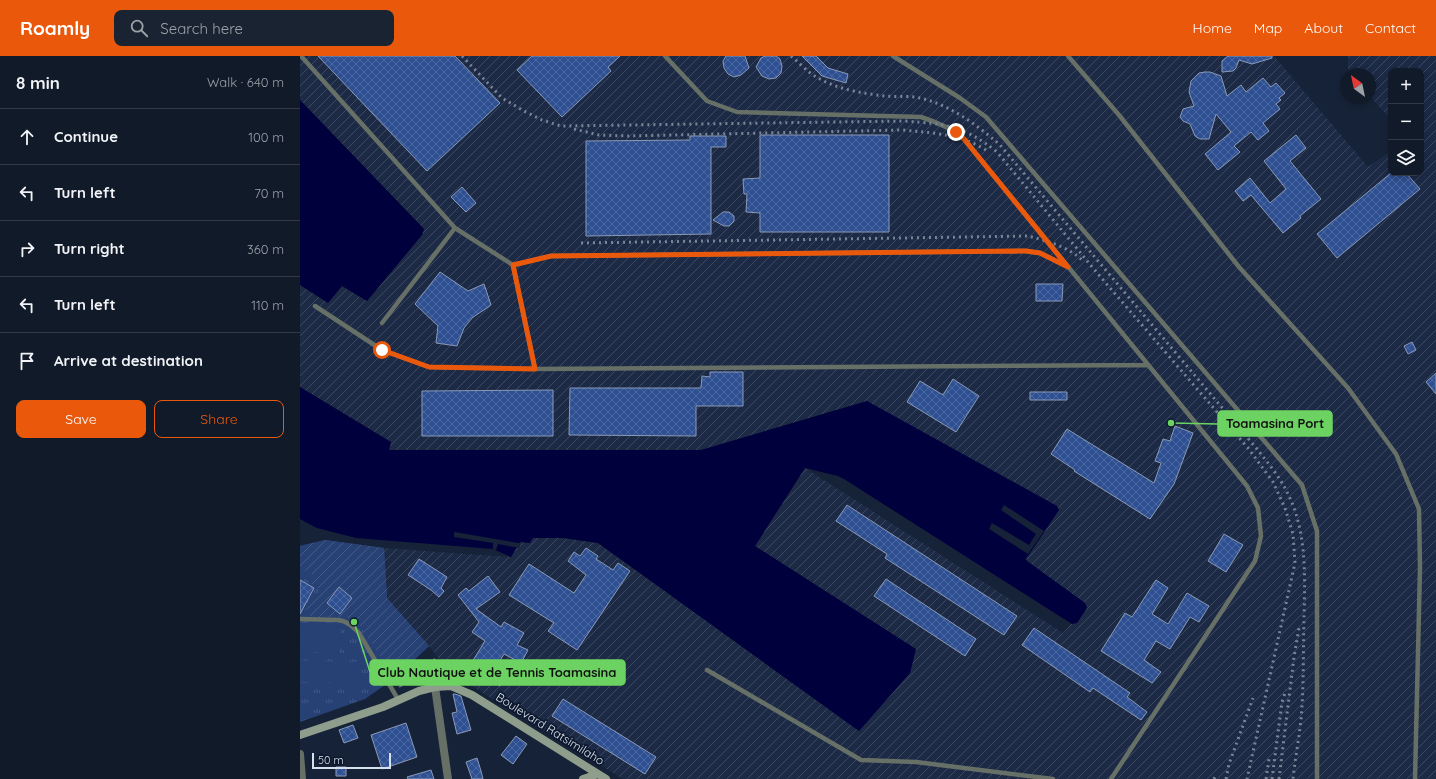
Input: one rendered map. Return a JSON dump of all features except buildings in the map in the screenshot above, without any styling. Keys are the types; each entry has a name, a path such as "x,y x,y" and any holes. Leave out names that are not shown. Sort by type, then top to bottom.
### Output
{"main road":[{"name":"Boulevard Ratsimilaho","path":"300,735 399,700 419,691 434,687 451,686 472,695 606,779"},
{"path":"583,779 598,774"}],"street":[{"path":"434,687 448,779"},
{"path":"300,754 302,779"}],"lane":[{"path":"301,56 455,228 513,265 535,369"},
{"path":"665,56 707,101 737,112 921,117 941,124 956,132 964,139 1247,486 1258,508 1260,536 1255,561 1111,779"},
{"path":"893,56 960,98 986,117 1302,485 1317,531 1317,779"},
{"path":"1068,56 1119,115 1239,266 1348,388 1396,454 1419,509 1420,568 1415,779"},
{"path":"382,323 455,228"},
{"path":"513,265 551,256 1026,251 1040,253 1068,267"},
{"path":"314,306 382,350 429,367 535,369 1148,365"},
{"path":"300,619 338,620 350,624 359,633 399,700"},
{"path":"707,670 861,760 916,762 1053,779"}],"path":[{"path":"393,691 408,682 436,658"}],"shaded area":[{"path":"300,56 1274,56 1368,167 1388,153 1388,176 1424,176 1424,68 1388,68 1388,117 1376,103 1376,68 1348,68 1348,56 1436,56 1436,779 623,779 449,672 429,646 387,598 384,548 511,557 520,542 533,538 563,538 598,543 859,730 915,649 755,546 805,468 1063,633 1086,607 1023,565 867,401 701,450 388,450 300,394 300,285 328,302 342,286 367,301 422,235 424,229 300,100"},
{"path":"300,100 424,229 422,235 367,301 342,286 328,303 300,285"},
{"path":"300,387 391,442 389,450 701,450 867,401 1057,506 1059,510 1026,559 1085,603 1087,608 1077,623 1072,624 844,479 838,476 805,468 755,546 916,649 910,673 859,731 598,543 563,538 533,538 530,543 520,542 511,557 493,549 356,538 317,528 300,519"}],"green space":[{"path":"325,540 384,548 387,598 429,646 395,678 365,699 300,722 300,546"},
{"path":"325,540 384,548 387,598 429,646 395,678 359,624 345,617 315,618 304,613 320,590 308,581 312,574 300,568 300,546"},
{"path":"300,624 341,627 339,654 300,651"},
{"path":"302,661 357,662 356,683 302,682"}],"pier":[{"path":"1004,505 1044,531 1028,554 989,529 992,523 1029,545 1036,534 1001,510"},
{"path":"454,532 524,544 521,544 519,548 498,544 496,550 493,549 493,543 454,537"}],"railway":[{"path":"462,56 502,98 542,120 561,126 904,121 931,123 964,131 997,152 1098,274 1248,448 1273,482 1285,508 1293,534 1295,563 1247,779"},
{"path":"791,56 817,78 835,86 875,95 915,97 939,104 961,115 1000,145 1257,449 1278,476 1288,494 1299,524 1304,555 1305,587 1302,707 1293,779"},
{"path":"574,129 599,135 627,136 902,130 947,135 969,141 989,152"},
{"path":"581,243 1028,236 1049,242 1070,251 1082,260"},
{"path":"1279,779 1299,628"},
{"path":"1272,779 1282,702 1286,690"},
{"path":"1226,779 1229,764 1253,698"},
{"path":"1266,779 1269,759"}],"place":[{"name":"Toamasina Port","path":"1171,423"},
{"name":"Club Nautique et de Tennis Toamasina","path":"354,622"}],"route":[{"path":"382,350 429,367 535,369 513,265 551,256 1026,251 1040,253 1068,267 964,139 956,132"}]}
